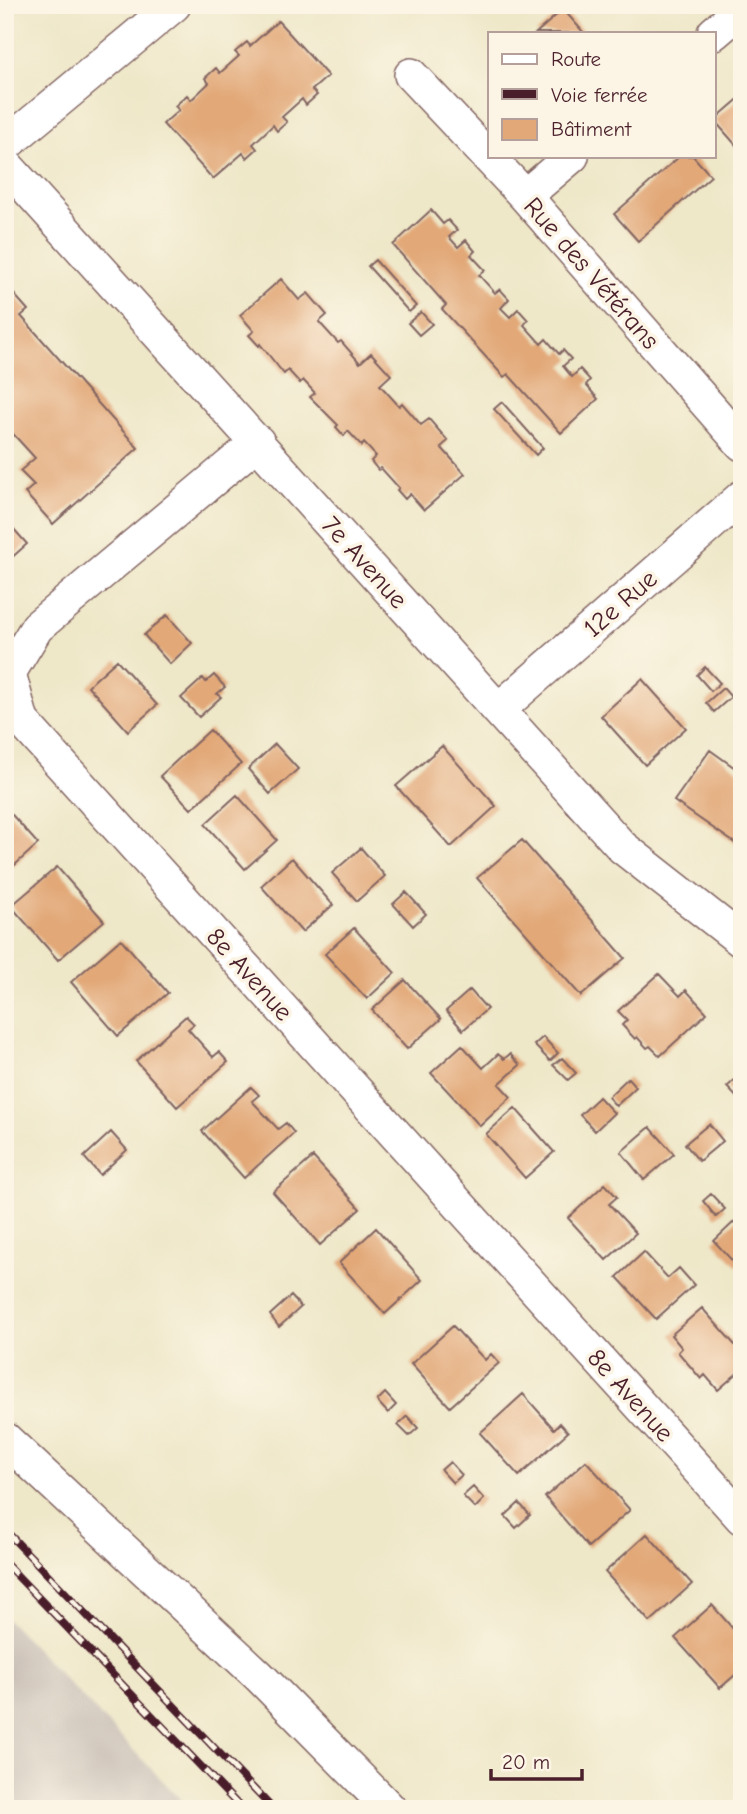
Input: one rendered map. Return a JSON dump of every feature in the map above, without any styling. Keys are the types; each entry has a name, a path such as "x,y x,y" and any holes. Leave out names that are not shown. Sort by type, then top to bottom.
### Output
{"street":[{"path":"5,145 174,5"},
{"path":"715,32 742,9"},
{"name":"Rue des Vétérans","path":"411,75 488,157"},
{"name":"Rue des Vétérans","path":"489,158 742,443"},
{"path":"525,196 570,158"},
{"name":"7e Avenue","path":"5,164 622,847 742,941"},
{"name":"8e Avenue","path":"258,442 37,627 9,673 22,721 742,1518"},
{"name":"12e Rue","path":"498,710 742,497"},
{"path":"5,1439 259,1676 390,1809"}],"shaded area":[{"path":"5,1617 190,1809 5,1809"}],"building":[{"path":"563,9 583,32 537,32"},
{"path":"278,21 328,76 312,90 317,95 306,105 302,99 282,117 287,122 277,131 273,125 253,144 257,149 247,158 243,153 213,179 163,124 179,110 175,106 187,95 191,100 209,83 205,78 216,68 220,73 239,56 235,52 247,42 250,46"},
{"path":"742,96 742,152 716,122 716,118"},
{"path":"678,158 695,158 711,176 638,241 614,214"},
{"path":"431,210 443,224 448,220 457,230 449,237 458,247 466,240 475,251 471,255 485,270 479,275 495,293 500,289 509,299 501,308 510,317 518,309 528,320 524,325 541,344 546,339 559,354 563,350 571,359 563,366 572,377 580,369 590,380 586,385 598,399 561,433 508,374 504,377 442,309 446,305 393,245"},
{"path":"375,260 416,306 409,312 368,266"},
{"path":"281,279 299,300 308,293 327,315 319,322 338,343 341,341 360,363 371,353 391,375 380,385 399,406 402,403 421,425 429,419 448,441 441,447 465,474 424,510 410,494 405,499 381,468 378,470 371,461 376,456 364,443 362,446 348,431 344,436 336,427 338,425 310,397 315,393 303,380 300,383 288,370 284,374 260,344 259,346 249,335 254,331 240,315"},
{"path":"5,284 28,310 21,316 138,448 53,524 25,493 34,485 20,471 35,458 5,425"},
{"path":"421,312 432,324 419,335 408,323"},
{"path":"502,402 543,448 536,455 494,409"},
{"path":"5,519 27,544 9,560 5,555"},
{"path":"167,615 192,643 170,664 144,635"},
{"path":"117,660 157,705 128,731 88,686"},
{"path":"705,667 720,683 711,691 697,675"},
{"path":"214,675 225,687 217,694 221,697 199,717 181,698 203,678 206,682"},
{"path":"642,679 686,728 645,765 601,716"},
{"path":"723,688 731,697 714,712 706,703"},
{"path":"210,730 241,764 191,809 160,776"},
{"path":"275,744 298,769 270,794 248,769"},
{"path":"442,746 496,806 451,847 396,786"},
{"path":"710,750 742,773 742,848 674,801"},
{"path":"237,795 277,840 245,869 205,824"},
{"path":"5,807 38,844 5,874"},
{"path":"522,840 625,958 581,996 477,878"},
{"path":"361,848 385,876 357,901 332,873"},
{"path":"292,858 333,905 302,932 261,886"},
{"path":"57,867 104,921 58,960 11,906"},
{"path":"406,892 426,914 413,926 393,904"},
{"path":"354,928 395,973 367,999 325,954"},
{"path":"121,939 168,993 118,1036 71,982"},
{"path":"659,974 680,996 686,990 707,1013 660,1056 650,1046 647,1048 637,1037 635,1039 622,1025 627,1020 618,1011"},
{"path":"405,980 441,1019 407,1049 372,1010"},
{"path":"470,990 487,1009 463,1030 446,1011"},
{"path":"186,1016 194,1024 188,1029 213,1057 219,1052 228,1062 177,1107 136,1061"},
{"path":"543,1037 558,1053 550,1061 534,1045"},
{"path":"462,1045 483,1068 498,1054 504,1059 510,1054 520,1065 499,1084 511,1097 480,1126 431,1073"},
{"path":"562,1058 576,1073 568,1080 553,1065"},
{"path":"742,1073 742,1103 727,1087"},
{"path":"628,1078 636,1087 616,1106 608,1097"},
{"path":"251,1087 259,1095 252,1101 278,1129 286,1123 294,1133 244,1178 202,1131"},
{"path":"599,1097 614,1113 595,1131 580,1115"},
{"path":"515,1108 554,1152 525,1178 486,1134"},
{"path":"709,1124 723,1141 699,1161 685,1144"},
{"path":"650,1127 674,1154 644,1180 621,1152"},
{"path":"111,1132 127,1150 100,1175 84,1157"},
{"path":"313,1157 360,1209 320,1245 273,1192"},
{"path":"605,1184 617,1197 609,1204 636,1233 606,1260 568,1218"},
{"path":"711,1194 725,1209 716,1217 703,1201"},
{"path":"736,1220 742,1227 742,1262 737,1266 714,1241"},
{"path":"376,1228 422,1280 385,1314 339,1263"},
{"path":"644,1252 668,1278 679,1268 694,1285 656,1319 617,1277"},
{"path":"291,1296 301,1307 279,1327 270,1315"},
{"path":"702,1308 742,1353 742,1369 718,1390 705,1375 701,1379 678,1352 682,1348 671,1335"},
{"path":"453,1326 485,1360 491,1354 499,1363 450,1407 411,1364"},
{"path":"385,1393 396,1405 388,1413 377,1401"},
{"path":"523,1394 554,1429 560,1423 568,1432 519,1476 480,1433"},
{"path":"407,1416 418,1428 409,1436 398,1425"},
{"path":"586,1461 630,1510 588,1547 545,1497"},
{"path":"450,1462 462,1475 453,1483 441,1470"},
{"path":"473,1487 484,1499 475,1508 463,1496"},
{"path":"519,1503 530,1515 516,1528 505,1516"},
{"path":"647,1534 692,1584 650,1622 605,1572"},
{"path":"712,1605 742,1639 742,1669 720,1688 675,1638"}],"railway":[{"path":"5,1530 273,1809"},
{"path":"5,1563 242,1809"}]}
